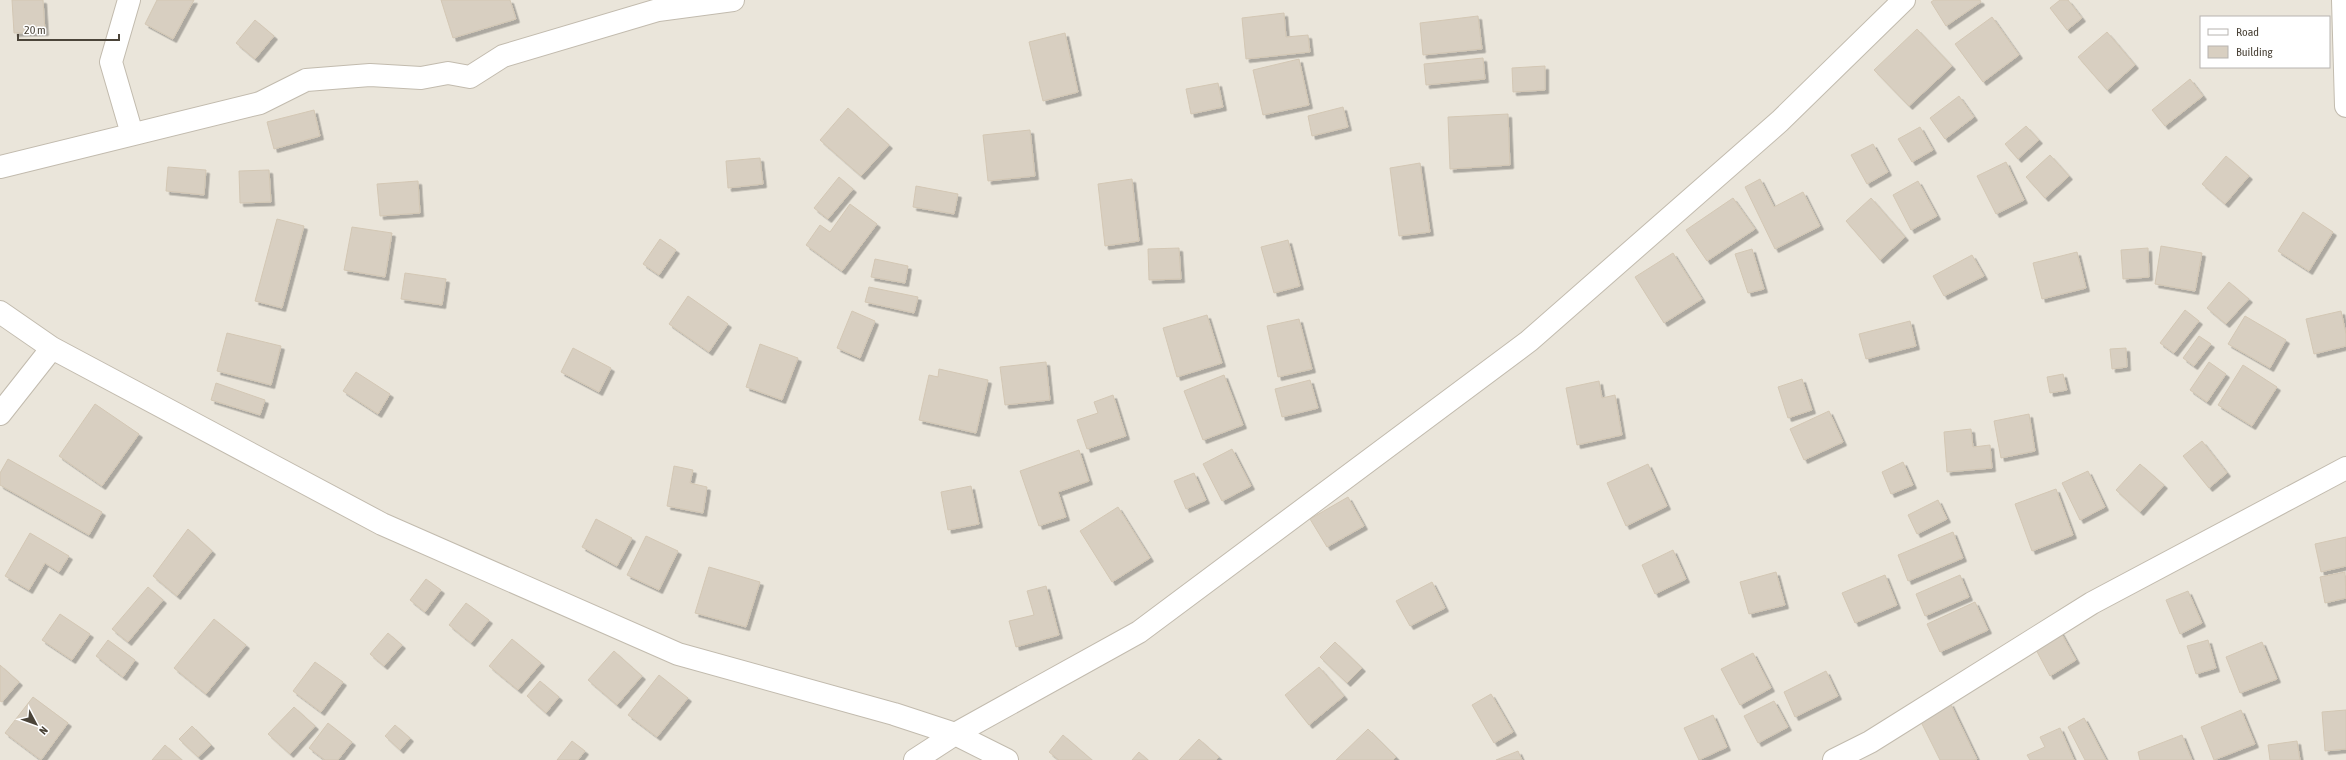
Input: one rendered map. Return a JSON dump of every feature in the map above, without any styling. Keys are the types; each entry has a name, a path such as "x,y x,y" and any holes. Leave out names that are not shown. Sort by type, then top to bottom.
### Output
{"street":[{"path":"129,0 111,62 132,134"},
{"path":"0,167 260,103 306,80 370,75 421,78 448,73 470,77 503,56 658,10 733,0"},
{"path":"915,760 955,734 1139,632 1529,341 1780,121 1904,0"},
{"path":"2343,0 2346,106"},
{"path":"0,312 52,348 382,524 671,651 894,714 955,734 1007,760"},
{"path":"0,414 52,348"},
{"path":"1834,760 1870,742 2092,603 2346,468"}],"shaded area":[{"path":"0,0 2346,0 2346,760 0,760"}],"building":[{"path":"12,0 43,0 45,32 14,33"},
{"path":"157,0 194,0 173,39 145,24"},
{"path":"441,0 510,0 516,19 453,38"},
{"path":"1934,0 1980,0 1981,2 1946,26 1931,2"},
{"path":"2060,0 2068,0 2082,18 2067,30 2050,8"},
{"path":"1284,13 1286,37 1308,35 1310,52 1246,59 1242,18"},
{"path":"1478,16 1482,49 1423,55 1420,23"},
{"path":"1992,17 2019,55 1983,82 1955,44"},
{"path":"255,20 274,36 255,59 236,43"},
{"path":"1917,29 1952,66 1909,106 1874,70"},
{"path":"2107,32 2135,65 2107,90 2078,57"},
{"path":"1065,33 1078,92 1043,101 1029,42"},
{"path":"1483,58 1485,79 1426,85 1424,64"},
{"path":"1299,59 1309,105 1263,115 1253,70"},
{"path":"1545,66 1545,90 1513,92 1512,68"},
{"path":"2190,79 2203,96 2165,126 2152,110"},
{"path":"1218,83 1223,107 1191,114 1186,89"},
{"path":"1959,96 1974,117 1945,139 1930,118"},
{"path":"1343,107 1348,127 1312,136 1308,116"},
{"path":"848,108 889,145 861,176 820,140"},
{"path":"314,110 320,136 274,149 267,122"},
{"path":"1508,114 1510,165 1450,169 1448,117"},
{"path":"2026,126 2039,140 2018,159 2005,144"},
{"path":"1920,127 1933,150 1912,162 1898,139"},
{"path":"1030,130 1035,176 988,181 983,135"},
{"path":"1873,144 1888,172 1867,184 1851,155"},
{"path":"2050,155 2069,176 2045,198 2026,177"},
{"path":"2226,156 2249,176 2225,204 2202,184"},
{"path":"760,158 763,184 728,188 726,161"},
{"path":"2006,162 2024,200 1996,214 1977,176"},
{"path":"1420,163 1430,232 1399,236 1390,168"},
{"path":"168,167 206,170 204,195 166,191"},
{"path":"269,170 271,202 240,203 239,171"},
{"path":"839,177 853,189 828,219 814,208"},
{"path":"1132,179 1139,241 1105,246 1098,184"},
{"path":"1760,179 1774,207 1803,192 1820,226 1775,249 1745,187"},
{"path":"418,181 420,213 380,216 377,184"},
{"path":"1918,181 1937,216 1911,230 1893,195"},
{"path":"916,186 958,194 954,214 913,207"},
{"path":"1733,198 1755,229 1707,261 1686,230"},
{"path":"1871,198 1905,237 1880,260 1846,221"},
{"path":"850,204 877,224 842,271 806,245 820,225 830,232"},
{"path":"2303,212 2333,232 2309,271 2278,251"},
{"path":"277,219 304,226 282,308 255,301"},
{"path":"352,227 392,233 385,277 344,270"},
{"path":"660,239 676,250 659,275 643,264"},
{"path":"1288,240 1300,286 1274,293 1261,247"},
{"path":"2161,246 2202,253 2195,291 2155,284"},
{"path":"1179,248 1181,279 1149,280 1148,249"},
{"path":"2148,248 2149,277 2123,279 2121,250"},
{"path":"1752,249 1764,289 1748,293 1735,254"},
{"path":"2077,252 2086,288 2042,299 2033,263"},
{"path":"1673,253 1702,299 1664,323 1635,277"},
{"path":"1972,255 1984,276 1944,296 1933,276"},
{"path":"875,259 908,266 905,283 871,277"},
{"path":"405,273 446,279 442,305 401,299"},
{"path":"2229,282 2249,299 2226,324 2207,308"},
{"path":"869,287 918,297 914,313 865,302"},
{"path":"688,296 728,324 709,352 669,324"},
{"path":"2185,310 2199,321 2174,353 2160,343"},
{"path":"852,311 875,321 860,358 837,348"},
{"path":"2341,311 2346,334 2346,346 2314,354 2306,319"},
{"path":"1207,315 1222,363 1177,377 1163,328"},
{"path":"2245,316 2286,340 2270,368 2228,344"},
{"path":"1299,319 1312,369 1278,377 1267,326"},
{"path":"1910,321 1916,346 1866,359 1859,334"},
{"path":"227,333 281,346 271,385 217,371"},
{"path":"2199,336 2211,344 2194,366 2183,358"},
{"path":"760,344 798,358 782,400 746,387"},
{"path":"573,348 611,368 599,392 561,372"},
{"path":"2126,348 2127,367 2112,369 2110,349"},
{"path":"1046,362 1050,400 1005,405 1000,367"},
{"path":"2209,362 2226,374 2207,402 2190,390"},
{"path":"2243,365 2277,387 2252,426 2218,405"},
{"path":"939,369 988,380 976,433 919,420 929,375 938,377"},
{"path":"356,372 390,394 378,414 343,391"},
{"path":"2063,374 2067,390 2050,393 2047,377"},
{"path":"1224,375 1243,425 1203,440 1184,391"},
{"path":"1802,379 1812,410 1788,418 1778,387"},
{"path":"1310,380 1318,408 1282,417 1275,389"},
{"path":"1599,381 1602,398 1615,395 1622,435 1577,445 1566,388"},
{"path":"216,383 265,400 260,415 211,400"},
{"path":"1113,395 1126,436 1087,449 1077,420 1098,413 1094,402"},
{"path":"95,404 139,434 102,486 59,456"},
{"path":"1829,411 1843,442 1804,460 1790,429"},
{"path":"2029,414 2035,451 2001,458 1994,421"},
{"path":"1971,429 1973,447 1990,445 1992,468 1947,472 1944,432"},
{"path":"2202,441 2227,473 2209,488 2183,456"},
{"path":"1232,449 1251,486 1222,501 1203,464"},
{"path":"1079,450 1089,481 1058,492 1066,517 1039,526 1020,471"},
{"path":"8,459 102,512 89,535 0,485 0,473"},
{"path":"1903,462 1913,485 1891,494 1882,472"},
{"path":"1648,464 1667,506 1626,526 1607,483"},
{"path":"2140,464 2164,485 2140,512 2116,490"},
{"path":"674,466 693,470 690,483 707,487 703,513 667,506"},
{"path":"2088,471 2105,507 2080,520 2062,483"},
{"path":"1194,473 1206,500 1186,509 1174,481"},
{"path":"971,486 979,524 948,530 941,492"},
{"path":"2056,489 2073,535 2032,551 2015,504"},
{"path":"1348,497 1364,526 1327,547 1310,519"},
{"path":"1938,500 1947,519 1917,534 1908,515"},
{"path":"1118,507 1150,558 1112,582 1080,531"},
{"path":"596,519 632,538 617,566 582,547"},
{"path":"188,529 212,551 177,596 153,576"},
{"path":"1953,532 1963,558 1908,581 1898,555"},
{"path":"30,533 69,556 59,572 45,563 29,590 5,576"},
{"path":"646,536 678,551 659,590 627,575"},
{"path":"2346,537 2346,566 2321,572 2315,544"},
{"path":"1673,550 1686,579 1655,594 1642,565"},
{"path":"709,567 760,582 746,627 695,613"},
{"path":"1776,572 1785,605 1749,614 1740,582"},
{"path":"2345,572 2346,598 2325,603 2320,577"},
{"path":"1885,575 1897,605 1855,623 1842,593"},
{"path":"1960,575 1969,597 1925,616 1916,594"},
{"path":"426,579 441,590 425,612 410,600"},
{"path":"1432,582 1445,608 1410,626 1396,601"},
{"path":"1046,586 1059,635 1016,647 1009,621 1034,615 1027,591"},
{"path":"148,587 163,600 128,642 112,629"},
{"path":"2188,591 2202,623 2180,634 2166,600"},
{"path":"1975,602 1988,630 1940,652 1927,624"},
{"path":"466,603 489,620 471,643 449,625"},
{"path":"60,614 90,634 72,660 42,640"},
{"path":"214,619 246,645 206,694 174,668"},
{"path":"2060,631 2076,660 2050,676 2034,646"},
{"path":"388,633 402,645 384,666 370,654"},
{"path":"512,639 541,663 518,690 489,666"},
{"path":"108,640 135,660 123,677 96,656"},
{"path":"2208,640 2216,668 2196,674 2187,646"},
{"path":"1335,642 1362,668 1347,683 1320,657"},
{"path":"2262,642 2277,679 2240,693 2226,657"},
{"path":"614,651 642,676 617,705 588,680"},
{"path":"1753,653 1771,688 1740,705 1721,669"},
{"path":"315,662 343,682 321,712 293,691"},
{"path":"0,665 19,682 2,702 0,701"},
{"path":"1319,667 1344,696 1309,725 1285,695"},
{"path":"1826,671 1838,696 1795,717 1784,692"},
{"path":"659,675 688,698 657,737 628,715"},
{"path":"540,681 559,697 546,713 527,696"},
{"path":"1491,694 1513,732 1494,743 1472,705"},
{"path":"33,697 68,723 41,760 5,733"},
{"path":"1774,701 1788,727 1758,743 1744,716"},
{"path":"1950,703 1977,759 1940,760 1919,718"},
{"path":"294,707 315,726 290,754 268,734"},
{"path":"2241,710 2255,744 2214,760 2201,727"},
{"path":"2346,710 2346,749 2325,751 2322,712"},
{"path":"1713,715 1727,747 1699,760 1684,728"},
{"path":"2084,718 2106,760 2085,760 2068,727"},
{"path":"328,723 352,742 338,760 325,760 309,748"},
{"path":"395,725 410,738 400,750 385,736"},
{"path":"192,726 211,745 198,757 179,739"},
{"path":"2060,728 2074,760 2030,760 2027,755 2045,747 2040,737"},
{"path":"1368,729 1396,757 1393,760 1336,760"},
{"path":"1063,735 1092,760 1059,760 1049,752"},
{"path":"2182,735 2192,760 2140,760 2138,752"},
{"path":"1199,739 1219,757 1216,760 1179,760"},
{"path":"572,741 585,751 578,760 557,760"},
{"path":"2297,741 2300,760 2270,760 2268,745"},
{"path":"165,745 182,760 152,760"},
{"path":"1518,751 1522,760 1496,760"},
{"path":"1139,752 1148,760 1132,760"}]}
